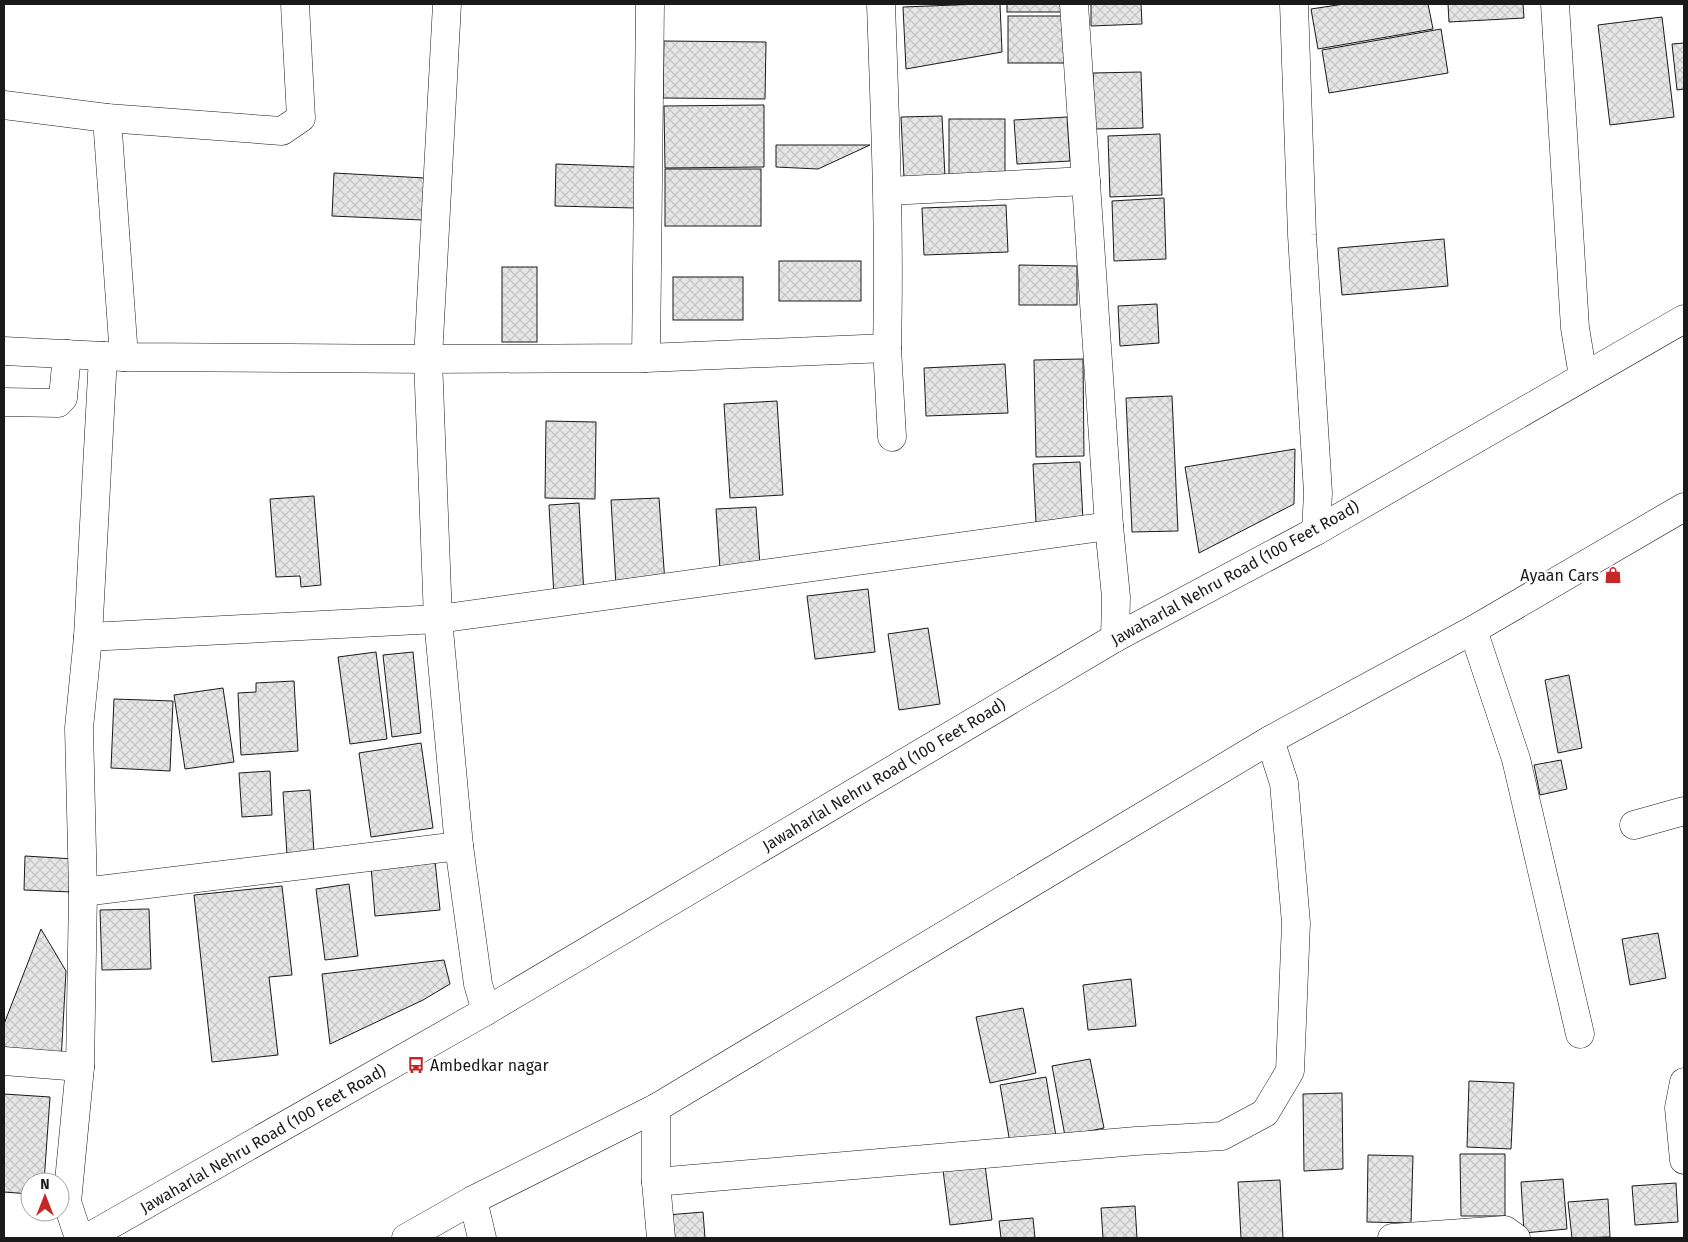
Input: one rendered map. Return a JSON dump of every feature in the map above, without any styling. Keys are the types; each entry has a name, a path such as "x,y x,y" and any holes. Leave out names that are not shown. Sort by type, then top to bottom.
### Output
{"street":[{"path":"4,105 108,118 282,131 301,118 295,4"},
{"path":"447,4 428,359 438,619 459,846 478,984 486,1011"},
{"path":"646,358 650,4"},
{"path":"881,4 888,191 888,348 892,437"},
{"path":"1074,4 1109,526 1116,597 1115,638"},
{"path":"1294,4 1302,235 1318,493 1316,531"},
{"path":"1555,4 1575,328 1584,376"},
{"path":"79,1238 67,1202 80,1067 83,892 80,728 113,357 108,118"},
{"path":"888,191 1086,181"},
{"name":"Jawaharlal Nehru Road (100 Feet Road)","path":"88,1238 486,1011 1115,638 1316,531 1684,319"},
{"path":"4,351 113,357 428,359 646,358 888,348"},
{"path":"4,402 58,403 63,398 67,354"},
{"path":"406,1238 473,1200 656,1108 1270,740 1473,630 1684,507"},
{"path":"88,637 438,619 1109,526"},
{"path":"1473,630 1516,759 1580,1034"},
{"path":"656,1182 1136,1141 1222,1136 1265,1113 1290,1071 1296,923 1284,783 1270,740"},
{"path":"1634,825 1684,811"},
{"path":"83,892 459,846"},
{"path":"4,1061 80,1067"},
{"path":"1684,1082 1679,1108 1684,1160"},
{"path":"656,1108 656,1182 661,1238"},
{"path":"473,1200 482,1238"},
{"path":"1392,1238 1505,1230 1516,1238"}],"building":[{"path":"1000,4 1002,52 906,69 903,7"},
{"path":"1007,4 1064,4 1064,12 1007,12"},
{"path":"1091,4 1141,4 1142,24 1091,26"},
{"path":"1344,4 1428,4 1433,29 1318,49 1311,9"},
{"path":"1448,4 1523,4 1524,18 1449,22"},
{"path":"1008,16 1065,16 1065,63 1008,63"},
{"path":"1662,17 1674,117 1610,125 1598,25"},
{"path":"1441,29 1448,73 1329,93 1322,50"},
{"path":"664,41 766,42 765,99 663,98"},
{"path":"1684,43 1684,89 1677,90 1672,44"},
{"path":"1141,72 1143,128 1095,129 1093,73"},
{"path":"764,105 764,167 665,168 664,106"},
{"path":"942,116 945,177 904,178 901,117"},
{"path":"1067,117 1070,161 1017,164 1014,120"},
{"path":"949,119 1005,119 1005,177 949,177"},
{"path":"1160,134 1162,195 1110,197 1108,136"},
{"path":"776,145 870,145 818,169 776,167"},
{"path":"556,164 636,167 635,208 555,206"},
{"path":"665,169 761,169 761,226 665,226"},
{"path":"334,173 425,178 422,220 332,216"},
{"path":"1164,198 1166,259 1114,261 1112,201"},
{"path":"1006,205 1008,252 924,255 922,208"},
{"path":"1444,239 1448,286 1342,295 1338,248"},
{"path":"779,261 861,261 861,301 779,301"},
{"path":"1019,265 1077,266 1077,305 1019,305"},
{"path":"502,267 537,267 537,342 502,342"},
{"path":"673,277 743,277 743,320 673,320"},
{"path":"1157,304 1159,343 1120,346 1118,306"},
{"path":"1083,359 1084,456 1036,457 1034,360"},
{"path":"1005,364 1008,413 926,416 924,368"},
{"path":"1172,396 1178,531 1132,532 1126,398"},
{"path":"777,401 783,495 730,498 724,404"},
{"path":"546,421 596,422 595,499 545,498"},
{"path":"1295,449 1294,504 1199,553 1185,467"},
{"path":"1080,462 1083,520 1036,523 1033,464"},
{"path":"314,496 321,585 301,587 300,576 276,577 270,499"},
{"path":"659,498 665,583 616,586 611,500"},
{"path":"579,503 584,595 554,597 549,505"},
{"path":"756,507 760,566 720,569 716,509"},
{"path":"868,589 875,652 815,659 807,596"},
{"path":"928,628 940,704 899,710 888,634"},
{"path":"376,652 387,739 350,744 338,657"},
{"path":"413,652 421,733 392,737 383,655"},
{"path":"1569,675 1582,748 1558,753 1545,680"},
{"path":"294,681 298,751 241,755 238,693 256,692 256,683"},
{"path":"223,688 234,762 185,769 174,695"},
{"path":"114,699 173,701 170,771 111,768"},
{"path":"421,743 433,828 371,837 359,753"},
{"path":"1561,760 1567,789 1540,795 1534,765"},
{"path":"270,771 272,815 242,817 239,773"},
{"path":"310,790 314,853 287,855 283,792"},
{"path":"25,856 74,859 72,892 24,890"},
{"path":"435,861 440,910 375,916 371,866"},
{"path":"349,884 358,956 325,960 316,889"},
{"path":"282,886 292,975 269,977 278,1055 212,1062 194,895"},
{"path":"149,909 151,969 102,970 100,910"},
{"path":"41,929 66,971 61,1062 4,1059 4,1024"},
{"path":"1658,933 1666,978 1630,985 1622,939"},
{"path":"444,960 450,984 423,1000 330,1044 322,974"},
{"path":"1131,979 1136,1026 1088,1030 1083,985"},
{"path":"1023,1008 1036,1073 990,1083 976,1017"},
{"path":"1090,1059 1104,1128 1065,1136 1052,1066"},
{"path":"1046,1077 1056,1136 1010,1143 1000,1085"},
{"path":"1469,1081 1514,1083 1511,1149 1467,1147"},
{"path":"1342,1093 1343,1169 1304,1171 1303,1094"},
{"path":"4,1094 50,1097 45,1172 20,1172 20,1193 4,1192"},
{"path":"1460,1154 1505,1154 1505,1216 1461,1216"},
{"path":"1368,1155 1413,1156 1411,1223 1367,1222"},
{"path":"985,1165 992,1220 950,1225 943,1170"},
{"path":"1563,1179 1567,1229 1524,1233 1521,1182"},
{"path":"1280,1180 1283,1238 1241,1238 1238,1182"},
{"path":"1676,1183 1678,1222 1635,1225 1632,1186"},
{"path":"1608,1199 1610,1237 1572,1238 1568,1202"},
{"path":"1135,1206 1137,1238 1103,1238 1101,1208"},
{"path":"703,1212 705,1238 669,1238 667,1215"},
{"path":"1033,1218 1035,1238 1001,1238 999,1221"}],"place":[{"name":"Ayaan Cars","path":"1613,575"},
{"name":"Ambedkar nagar","path":"416,1065"}]}
